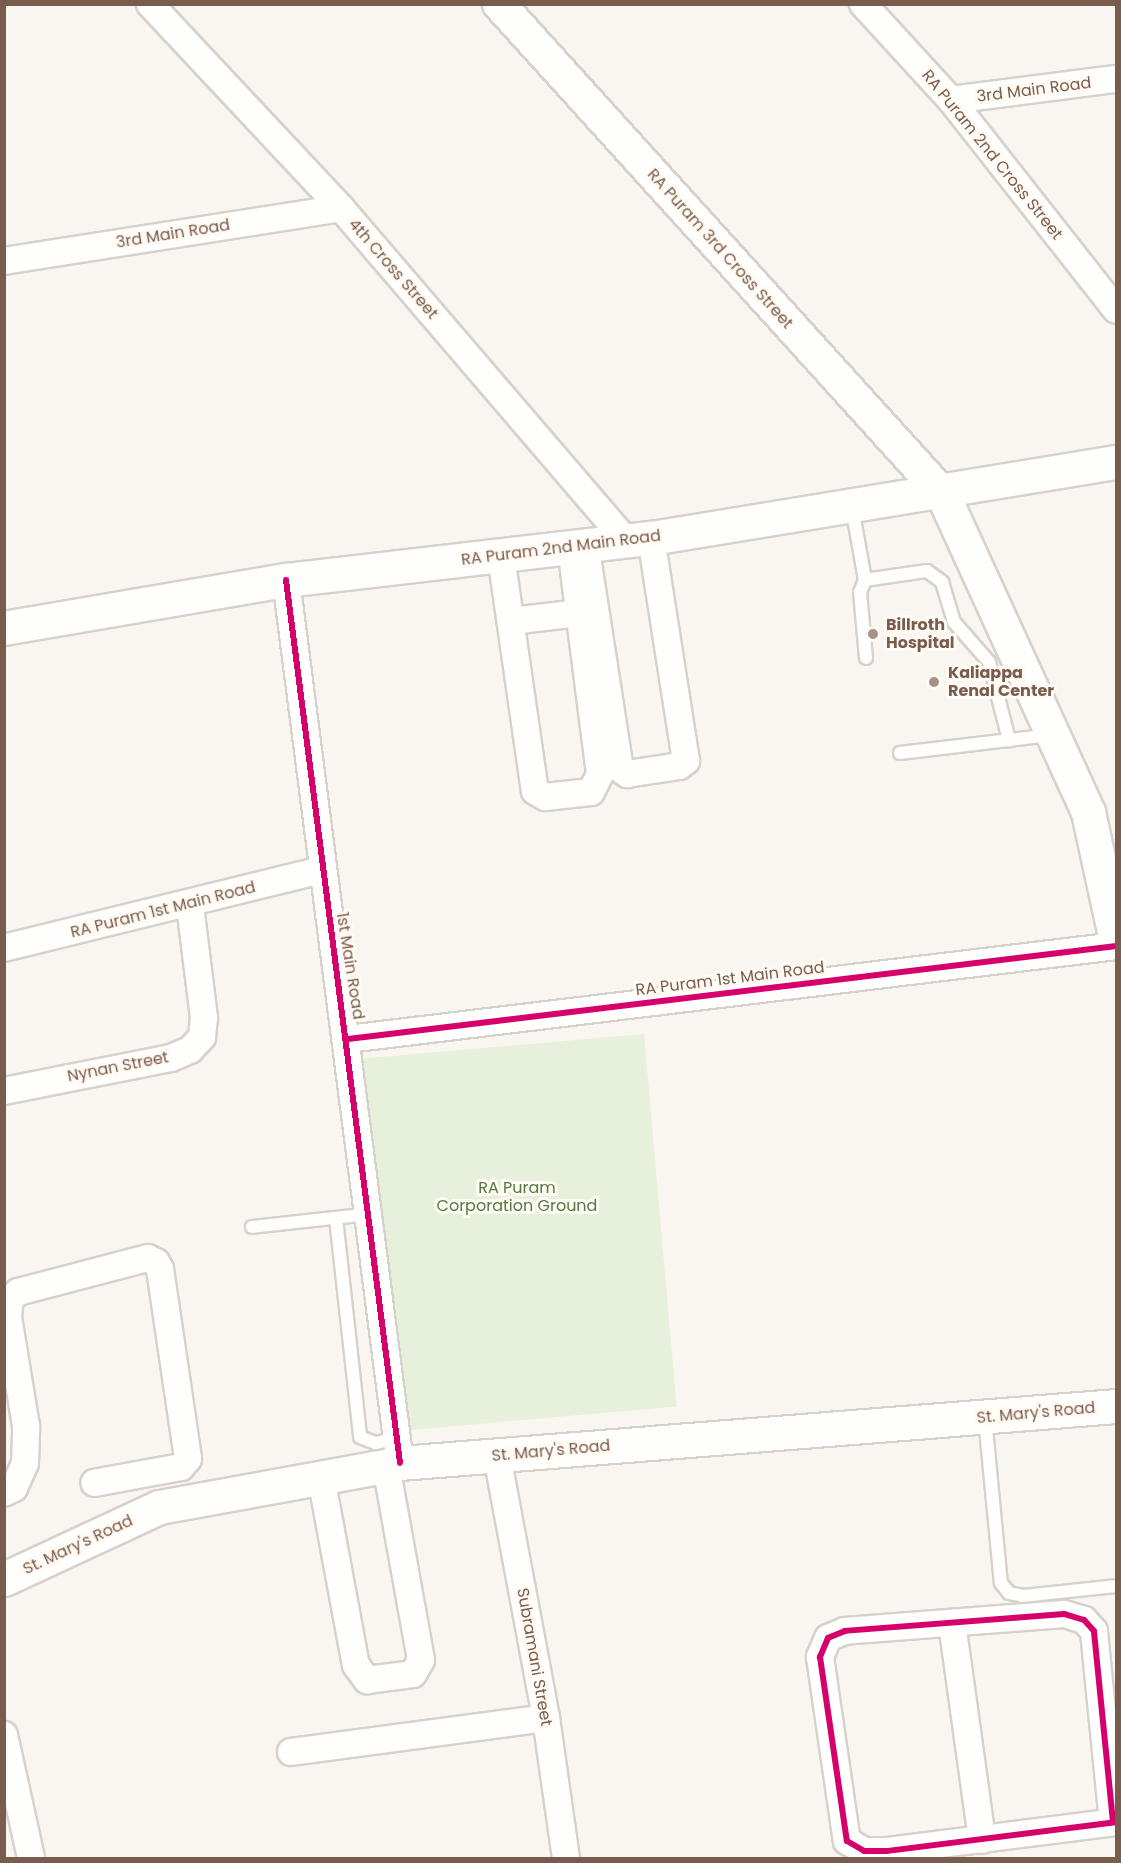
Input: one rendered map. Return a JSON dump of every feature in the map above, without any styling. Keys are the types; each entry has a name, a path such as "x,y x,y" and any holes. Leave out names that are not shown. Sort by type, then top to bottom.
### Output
{"main road":[{"name":"RA Puram 2nd Main Road","path":"4,628 286,580 639,539 942,493 1116,462"},
{"path":"942,493 1088,812 1116,940"},
{"name":"St. Mary's Road","path":"5,1578 159,1507 321,1478 394,1456 497,1456 1116,1406"}],"street":[{"name":"4th Cross Street","path":"150,4 340,208 639,539"},
{"name":"RA Puram 3rd Cross Street","path":"499,4 942,493"},
{"name":"RA Puram 2nd Cross Street","path":"863,4 951,100 1116,310"},
{"name":"3rd Main Road","path":"951,100 1116,79"},
{"name":"3rd Main Road","path":"4,261 340,208"},
{"path":"577,547 620,769 627,774 679,766 686,761 639,539"},
{"path":"501,556 535,791 545,797 591,792 600,774 579,613 577,547"},
{"name":"1st Main Road","path":"286,580 322,870 348,1039 394,1456 421,1660 413,1674 367,1680 356,1665 321,1478"},
{"path":"511,621 579,613"},
{"name":"RA Puram 1st Main Road","path":"4,948 190,905 322,870"},
{"name":"Nynan Street","path":"4,1091 171,1058 190,1050 202,1037 204,1018 190,905"},
{"name":"RA Puram 1st Main Road","path":"348,1039 1116,946"},
{"path":"4,1493 15,1488 25,1463 26,1426 8,1317 10,1299 18,1292 148,1258 156,1262 160,1269 188,1459 181,1467 94,1483"},
{"name":"Subramani Street","path":"497,1456 546,1718 566,1858"},
{"path":"1064,1614 1084,1620 1094,1631 1115,1822 982,1840 864,1851 847,1841 836,1780 820,1657 828,1638 845,1631 952,1623 1064,1614"},
{"path":"952,1623 982,1840"},
{"path":"291,1752 546,1718"},
{"path":"4,1735 31,1858"}],"lane":[{"path":"852,506 865,580 860,592 867,658"},
{"path":"865,580 927,571 942,582 954,622 989,662 1010,740"},
{"path":"900,753 1053,735"},
{"path":"252,1227 369,1214"},
{"path":"336,1218 360,1437 376,1443 394,1456"},
{"path":"985,1417 1001,1583 1009,1593 1023,1596 1116,1586"}],"green space":[{"name":"RA Puram Corporation Ground","path":"644,1034 677,1407 390,1432 357,1059"}],"cycle path":[{"path":"286,580 400,1463"},
{"path":"348,1039 1116,946"},
{"path":"1113,1822 1094,1631 1084,1620 1064,1614 845,1631 828,1638 820,1657 847,1841 864,1851 887,1851 1116,1822"}],"place":[{"name":"Billroth Hospital","path":"873,634"},
{"name":"Kaliappa Renal Center","path":"934,682"}]}
